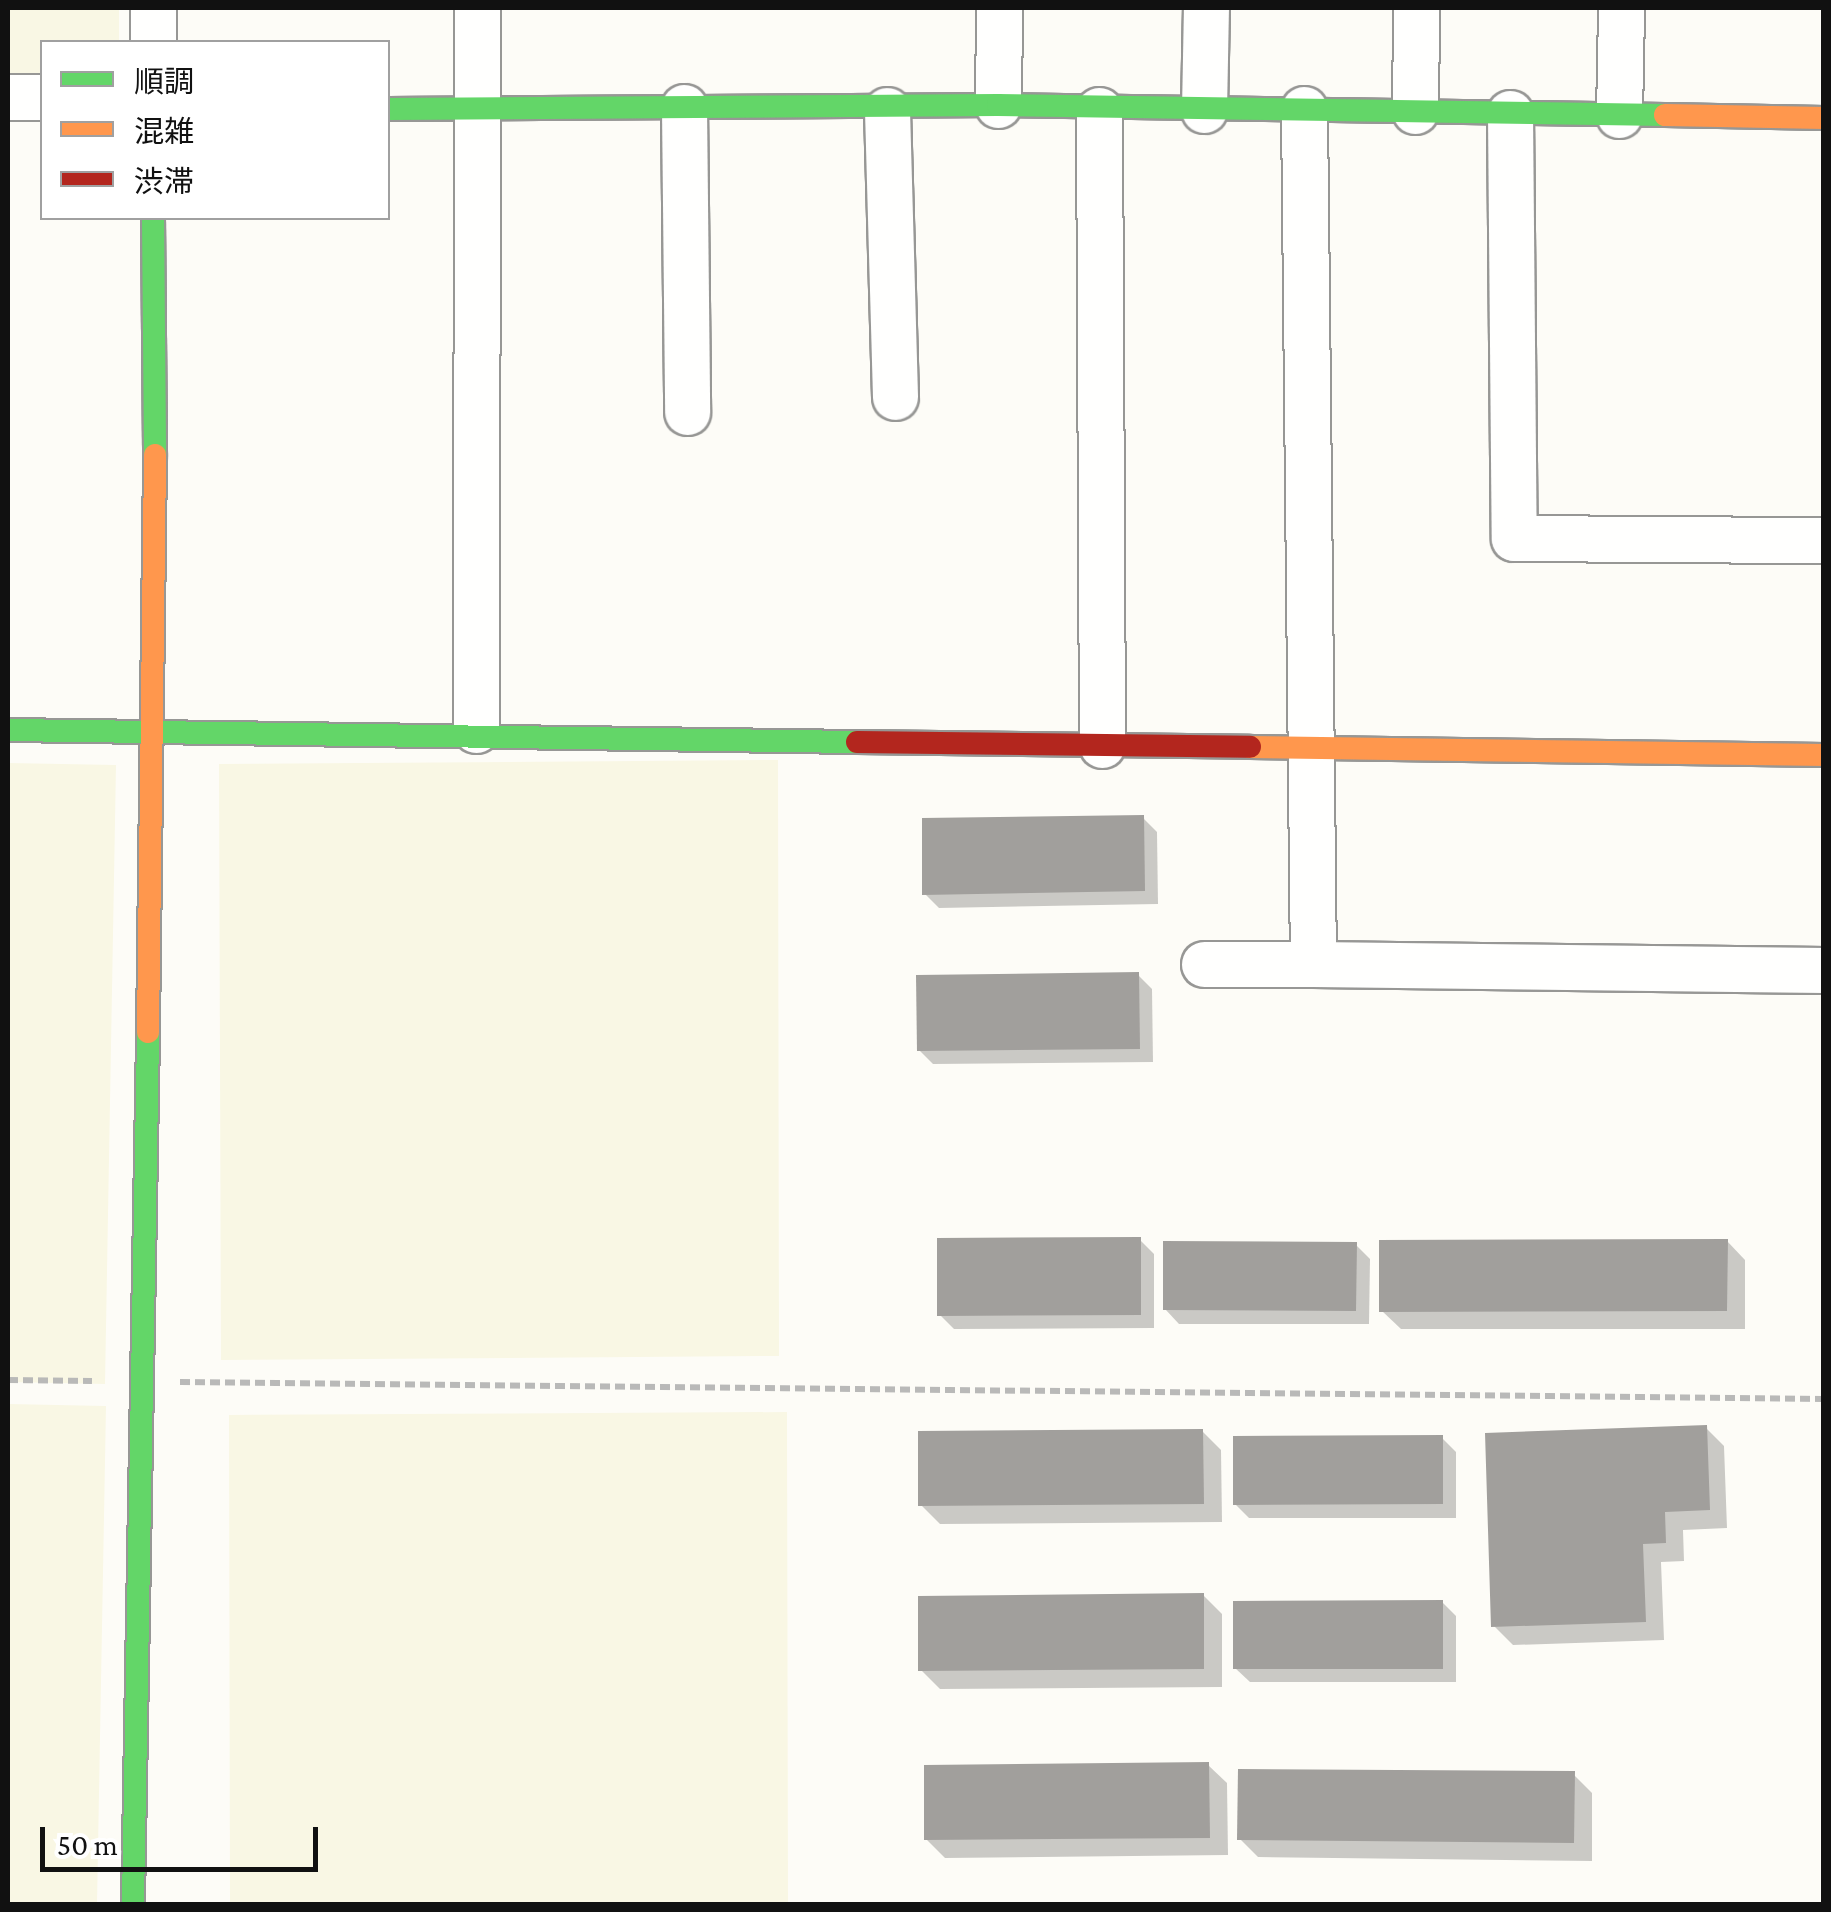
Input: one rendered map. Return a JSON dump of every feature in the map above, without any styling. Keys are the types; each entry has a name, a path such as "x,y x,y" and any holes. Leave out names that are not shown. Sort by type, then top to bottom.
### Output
{"street":[{"path":"152,40 153,8"},
{"path":"476,730 477,8"},
{"path":"998,105 1000,8"},
{"path":"1204,110 1206,8"},
{"path":"1415,112 1416,8"},
{"path":"1618,115 1622,8"},
{"path":"8,97 40,98"},
{"path":"390,109 886,110 998,105 1100,110 1824,118"},
{"path":"684,107 687,412"},
{"path":"886,110 895,398"},
{"path":"1100,110 1102,745"},
{"path":"1304,110 1313,964"},
{"path":"1510,113 1514,538 1824,540"},
{"path":"133,1904 136,1382 158,730 153,220"},
{"path":"8,730 476,730 1102,745 1824,755"},
{"path":"1204,964 1824,970"}],"path":[{"path":"8,1380 1824,1399"}],"shaded area":[{"path":"8,8 119,8 119,40 40,40 40,73 8,73"},
{"path":"778,760 779,1356 221,1360 219,764"},
{"path":"8,763 116,765 105,1384 8,1382"},
{"path":"8,1404 106,1406 97,1904 8,1904"},
{"path":"787,1412 788,1904 230,1904 229,1415"}],"building":[{"path":"1144,815 1145,891 922,895 922,818"},
{"path":"1139,972 1140,1049 917,1051 916,975"},
{"path":"1141,1237 1141,1315 937,1316 937,1238"},
{"path":"1728,1239 1727,1311 1379,1312 1379,1240"},
{"path":"1163,1241 1357,1242 1356,1311 1163,1310"},
{"path":"1707,1425 1710,1510 1665,1512 1666,1543 1643,1544 1646,1622 1491,1627 1485,1433"},
{"path":"1203,1429 1204,1504 918,1506 918,1431"},
{"path":"1443,1435 1443,1504 1233,1505 1233,1436"},
{"path":"1204,1593 1204,1669 918,1671 918,1596"},
{"path":"1443,1600 1443,1669 1233,1669 1233,1601"},
{"path":"1209,1762 1210,1838 924,1840 924,1765"},
{"path":"1238,1769 1575,1771 1574,1843 1237,1840"}],"traffic: fast":[{"path":"390,109 998,105 1665,115"},
{"path":"153,220 155,455"},
{"path":"8,730 857,742"},
{"path":"133,1904 148,1032"}],"traffic: slow":[{"path":"1665,115 1824,118"},
{"path":"148,1032 155,455"},
{"path":"1250,747 1824,755"}],"traffic: jam":[{"path":"857,742 1250,747"}]}
